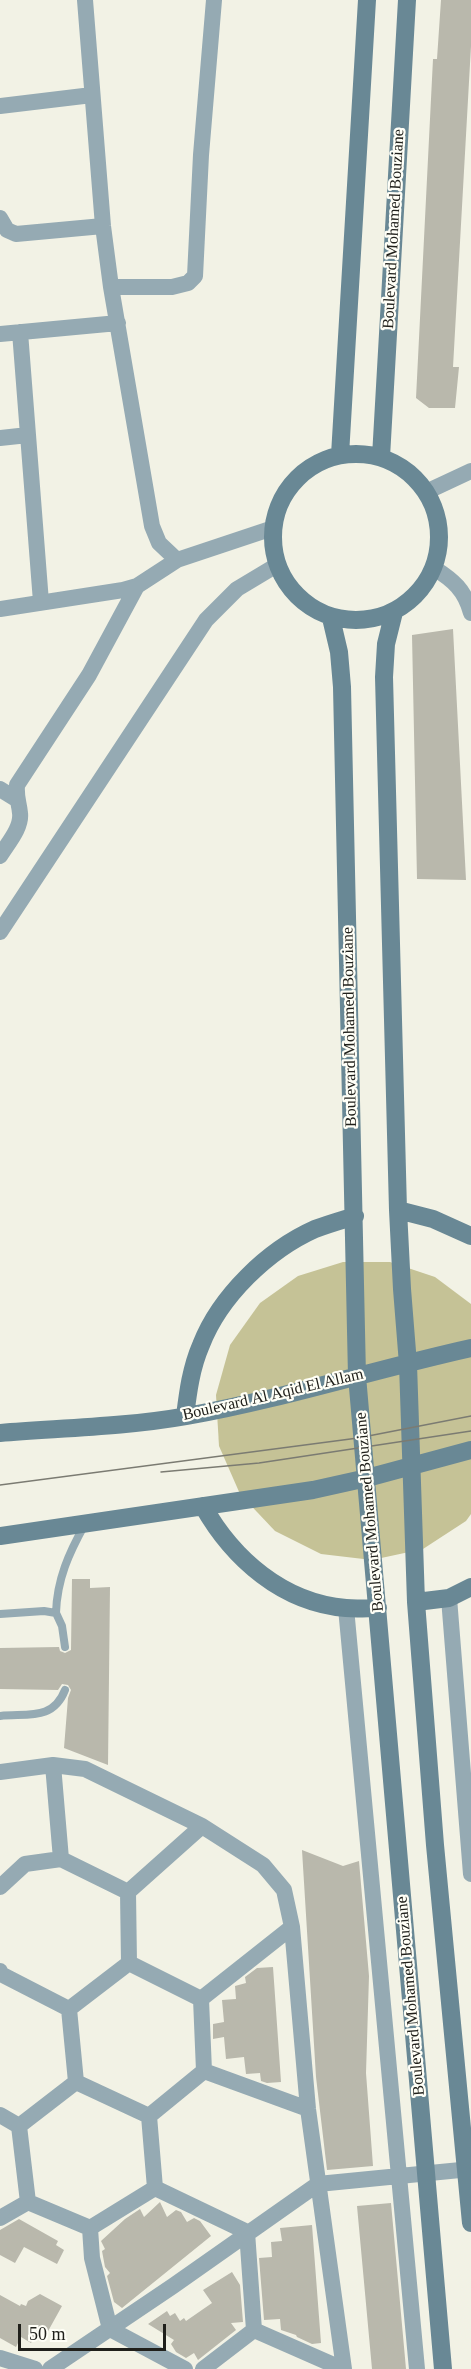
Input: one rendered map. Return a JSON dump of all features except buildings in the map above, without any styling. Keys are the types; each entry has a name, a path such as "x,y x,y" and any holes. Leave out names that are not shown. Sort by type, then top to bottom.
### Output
{"street":[{"path":"85,0 103,226 111,287 152,526 159,543 177,560"},
{"path":"111,287 172,287 188,284 195,276 201,155 214,0"},
{"path":"340,455 367,0"},
{"name":"Boulevard Mohamed Bouziane","path":"381,457 406,0"},
{"path":"0,106 92,95"},
{"path":"0,218 8,230 16,234 103,226"},
{"path":"0,334 118,323"},
{"path":"20,332 41,602"},
{"path":"0,438 28,435"},
{"path":"361,454 381,457 407,470 426,492 435,510 440,529 439,549 434,568 421,590 394,612 355,622 331,618 301,600 289,588 277,565 273,553 273,528 280,502 295,481 315,464 340,455 361,454"},
{"path":"426,492 471,471"},
{"path":"0,609 137,586 177,560 273,528"},
{"path":"0,932 206,620 237,589 277,565"},
{"path":"434,568 462,589 471,613"},
{"path":"0,856 19,822 21,814 16,799 17,785 24,771 89,675 137,586"},
{"path":"394,612 386,644 384,677 399,1210 408,1364 416,1602 435,1845 468,2169 471,2223"},
{"name":"Boulevard Mohamed Bouziane","path":"331,618 341,669 357,1376 443,2369"},
{"path":"0,789 16,799"},
{"path":"399,1210 433,1219 471,1236"},
{"path":"185,1416 191,1374 201,1343 216,1315 235,1290 285,1246 316,1229 355,1216"},
{"name":"Boulevard Al Aqid El Allam","path":"0,1432 129,1423 185,1416 292,1394 471,1348"},
{"path":"0,1536 280,1495 367,1478 471,1450"},
{"path":"203,1506 232,1549 258,1572 295,1594 320,1603 345,1608 378,1608"},
{"path":"416,1602 449,1598 471,1587"},
{"path":"449,1598 471,1874"},
{"path":"345,1608 417,2369"},
{"path":"53,1765 61,1859"},
{"path":"0,1772 53,1765 85,1769 202,1827 249,1855 273,1875 284,1890 292,1927 308,2109 343,2369"},
{"path":"129,1963 128,1892 202,1827"},
{"path":"0,1887 25,1864 61,1859 128,1892"},
{"path":"201,1999 292,1927"},
{"path":"129,1963 201,1999"},
{"path":"69,2009 129,1963"},
{"path":"0,1973 69,2009"},
{"path":"201,1999 204,2071"},
{"path":"69,2009 76,2082"},
{"path":"204,2071 308,2109"},
{"path":"149,2116 204,2071"},
{"path":"76,2082 149,2116"},
{"path":"19,2126 76,2082"},
{"path":"0,2115 19,2126"},
{"path":"149,2116 156,2188"},
{"path":"19,2126 28,2202"},
{"path":"50,2369 318,2184 468,2169"},
{"path":"90,2228 156,2188"},
{"path":"156,2188 247,2232"},
{"path":"0,2218 28,2202"},
{"path":"28,2202 90,2228"},
{"path":"90,2228 92,2258 110,2329 185,2369"},
{"path":"247,2232 254,2330"},
{"path":"254,2330 343,2369"},
{"path":"203,2369 254,2330"},
{"path":"0,2358 35,2369"}],"lane":[{"path":"65,1647 62,1626 56,1613 59,1582 63,1568 85,1523"},
{"path":"0,1614 44,1611 56,1613"},
{"path":"0,1716 40,1714 48,1711 56,1706 65,1690"}],"shaded area":[{"path":"343,1262 390,1262 435,1277 471,1304 471,1514 466,1521 423,1549 372,1560 321,1554 275,1531 240,1494 219,1446 216,1395 230,1345 260,1303 298,1276"}],"tram line":[{"path":"0,1485 358,1438 471,1416"},
{"path":"161,1472 259,1463 471,1431"}]}
